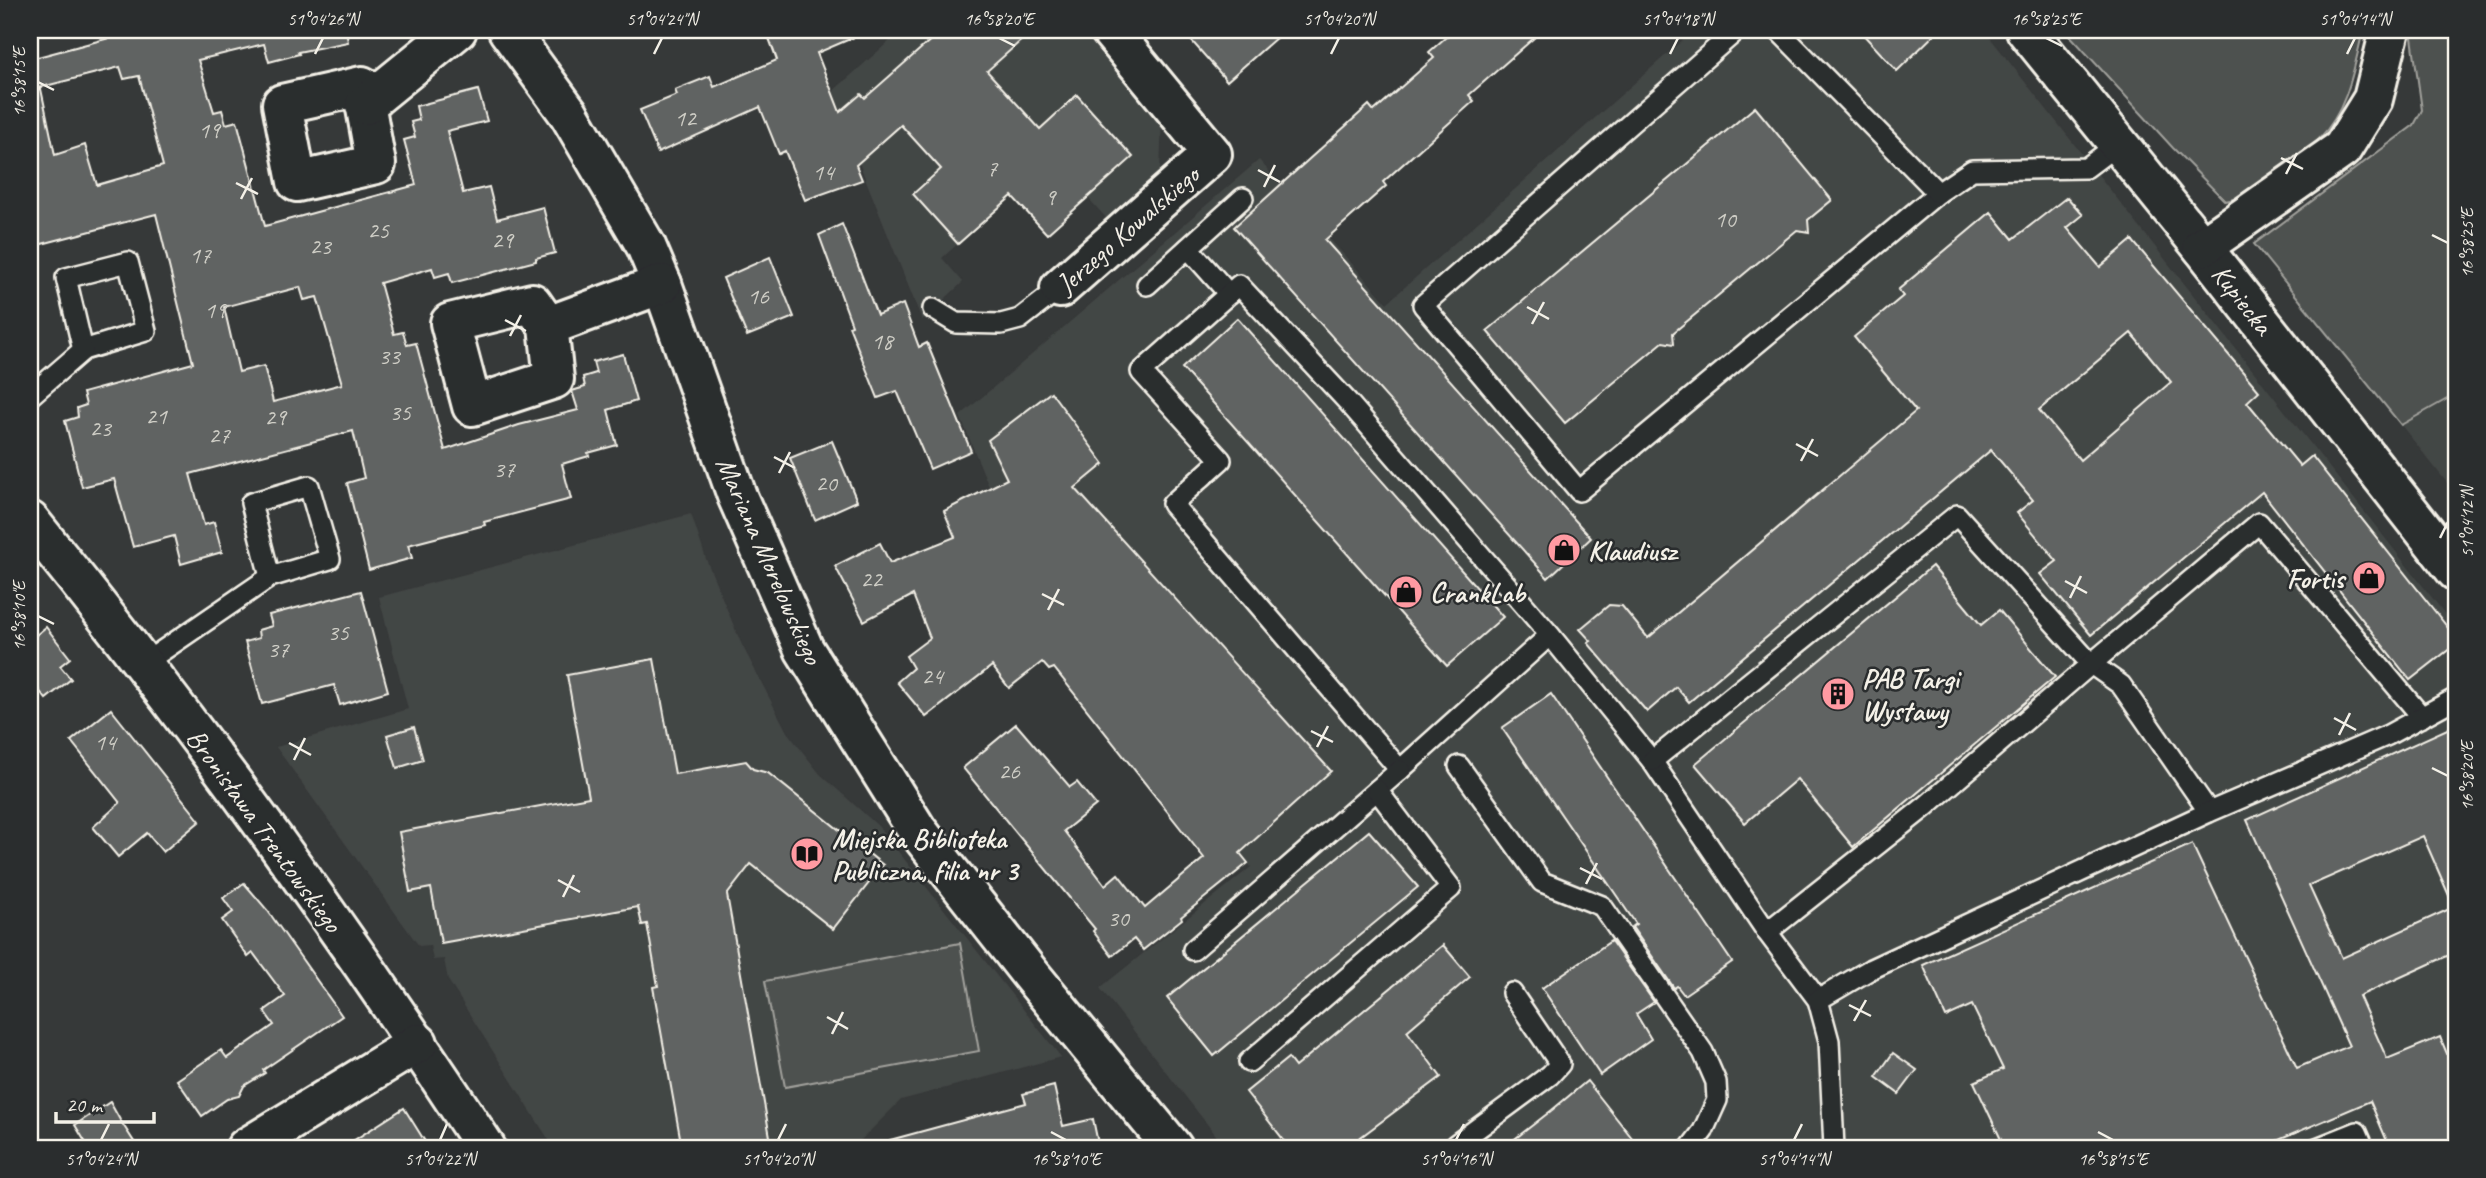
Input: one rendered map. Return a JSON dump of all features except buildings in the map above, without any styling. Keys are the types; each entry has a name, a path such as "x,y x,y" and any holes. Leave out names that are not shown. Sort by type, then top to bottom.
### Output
{"street":[{"path":"366,105 457,30"},
{"name":"Mariana Morelowskiego","path":"509,30 569,114 646,246 737,496 804,649 917,830 1172,1148"},
{"name":"Jerzego Kowalskiego","path":"1060,288 1212,154 1110,30"},
{"name":"Kupiecka","path":"2026,30 2202,247 2456,570"},
{"path":"2202,247 2342,149 2373,99 2390,30"},
{"path":"548,326 662,284"},
{"name":"Bronisława Trentowskiego","path":"30,521 143,664 249,805 418,1043 486,1148"},
{"path":"246,1148 418,1043"}],"lane":[{"path":"1737,30 1423,305 1579,491 1938,193 1972,170 2086,168 2118,144"},
{"path":"1778,30 1938,193"},
{"path":"1147,285 1243,198"},
{"path":"1188,248 1229,294"},
{"path":"30,396 83,350 146,331 128,262 66,278 83,350"},
{"path":"1400,769 1172,504 1221,460 1141,372 1239,285 1348,401 1550,635 1651,761 1767,932 1818,1000 1829,1041 1834,1148"},
{"name":"Jerzego Kowalskiego","path":"933,309 956,323 1001,324 1020,319 1060,288"},
{"path":"143,664 270,577 330,559 309,485 251,503 270,577"},
{"path":"1651,761 1958,515 2091,664 2121,685 2209,812"},
{"path":"1767,932 1926,806 2259,523 2422,717"},
{"path":"1193,950 1550,635"},
{"path":"1818,1000 1871,969 2209,812 2388,735 2456,698"},
{"path":"1459,766 1542,883 1602,906 1703,1052 1716,1082 1717,1100 1707,1123 1690,1148"},
{"path":"1249,1062 1451,888 1377,790"},
{"path":"1454,1148 1560,1064 1512,993"},
{"path":"2317,1148 2357,1132 2364,1148"}],"shaded area":[{"path":"902,30 1084,30 1162,117 1160,173 1108,220 1053,159 942,258 963,282 922,320 831,93"},
{"path":"1694,30 1984,30 2456,628 2456,1148 1226,1148 1100,988 1251,867 1024,572 960,416 1259,160 1387,303"},
{"path":"2065,30 2363,30 2353,74 2343,102 2329,128 2309,148 2258,185 2239,197 2225,201"},
{"path":"2411,30 2456,30 2456,394 2401,425 2254,244 2414,125 2422,110"},
{"path":"2456,394 2456,494 2401,425"},
{"path":"691,514 706,559 741,643 787,732 820,774 878,826 1061,1057 901,1100 853,1148 554,1148 448,980 444,959 433,960 430,945 419,946 276,747 408,709 379,597"},
{"path":"960,943 979,1051 785,1087 765,981"}],"place":[{"name":"Klaudiusz","path":"1564,550"},
{"name":"Fortis","path":"2369,578"},
{"name":"CrankLab","path":"1406,592"},
{"name":"PAB Targi Wystawy","path":"1838,694"},
{"name":"Miejska Biblioteka Publiczna, filia nr 3","path":"807,854"}]}
